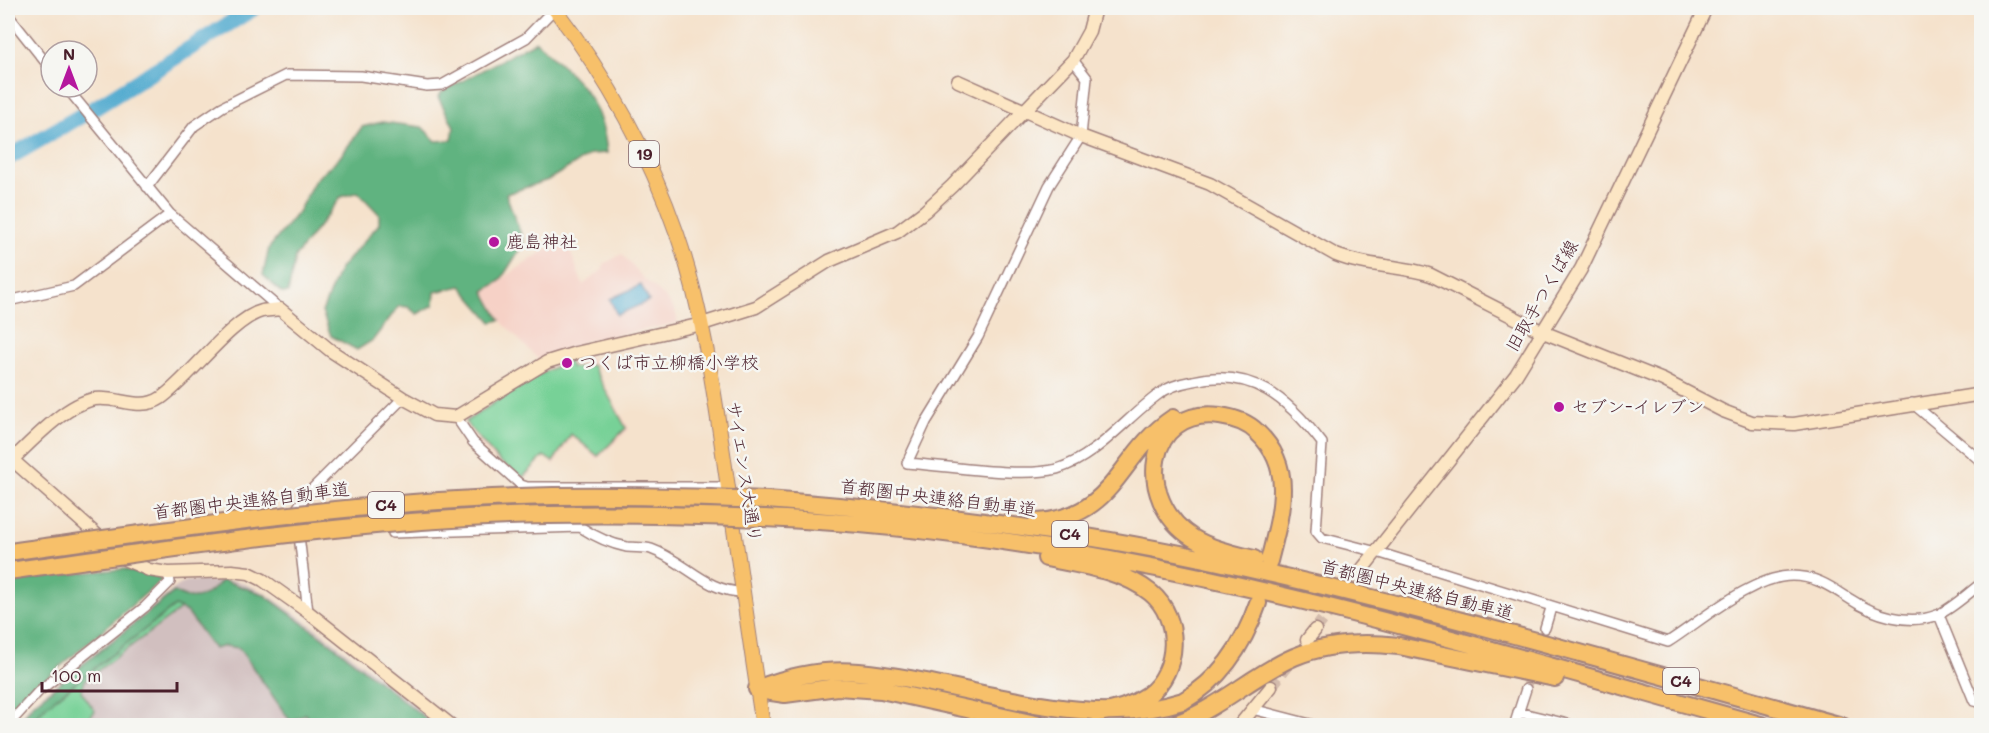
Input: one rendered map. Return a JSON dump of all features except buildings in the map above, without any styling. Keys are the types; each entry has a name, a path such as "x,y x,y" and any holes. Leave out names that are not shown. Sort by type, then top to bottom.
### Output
{"highway":[{"path":"839,506 885,506 1034,522 1061,520 1080,513 1095,502 1165,423 1195,407 1215,405 1251,414 1267,424 1286,455 1290,471 1290,501 1274,562 1282,488 1274,452 1250,425 1232,417 1212,415 1194,417 1179,424 1161,446 1154,471 1156,490 1166,512 1193,538 1236,555 1451,611 1520,637"},
{"name":"首都圏中央連絡自動車道","path":"8,552 253,518 411,503 551,496 767,500 839,506 1084,536 1199,557 1520,637 1842,726"},
{"name":"首都圏中央連絡自動車道","path":"8,571 260,537 459,518 585,514 764,518 976,537 1092,555 1278,592 1764,726"},
{"path":"976,537 996,548 1122,576 1153,594 1163,607 1169,619 1173,641 1170,665 1162,680 1150,694 1134,704 1118,710 1076,719"},
{"path":"757,690 784,678 857,672 885,675 1034,712 1076,719 1103,723 1149,716 1166,710 1200,690 1228,663 1241,645 1263,603 1259,629 1244,657 1220,685 1193,706 1147,726"},
{"path":"1169,726 1201,714 1294,657 1333,646 1357,643 1429,651 1697,707"},
{"path":"757,690 785,694 837,687 881,690 1044,726"}],"main road":[{"name":"サイエンス大通り","path":"555,8 613,95 648,161 677,234 702,324 763,726"}],"street":[{"path":"147,188 194,126 222,107 286,75 361,76 427,86 442,85 526,38 555,8"},
{"path":"76,99 170,214 280,309 331,351 403,398 434,415 456,417 547,362 576,352 702,324 756,307 830,261 897,232 926,211 1026,111 1073,60 1089,31 1095,8"},
{"name":"旧取手つくば線","path":"1360,572 1516,375 1544,332 1581,269 1706,8"},
{"path":"8,15 39,54"},
{"path":"1073,60 1087,78 1081,136 1049,186 978,337 926,422 907,463 1033,472 1058,468 1087,454 1161,392 1215,376 1241,380 1270,390 1299,413 1322,443 1316,531 1322,538 1377,552 1551,608 1668,642 1761,582 1791,576 1823,581 1863,608 1882,615 1918,621 1939,615 1982,583"},
{"path":"958,81 1081,136 1210,184 1336,255 1351,261 1413,270 1431,275 1544,332 1663,380 1723,411 1752,422 1794,423 1982,394"},
{"path":"8,301 74,286 170,214"},
{"path":"280,309 260,312 234,329 160,399 142,405 105,399 82,403 68,410 9,460 124,559 149,570 168,573 213,570 249,573 308,612 452,726"},
{"path":"308,612 296,510 306,495 403,398"},
{"path":"1912,403 1982,462"},
{"path":"456,417 473,442 521,485 527,487 728,487"},
{"path":"571,486 571,526"},
{"path":"393,532 580,527 594,536 625,547 650,549 681,565 713,587 726,592 743,592"},
{"path":"8,725 39,691 145,607 170,582 168,573"},
{"path":"1545,628 1551,608"},
{"path":"1939,615 1974,701 1982,703"},
{"path":"1307,640 1315,630"},
{"path":"1239,726 1271,687"},
{"path":"1516,725 1526,689"},
{"path":"1252,709 1318,726"},
{"path":"1518,712 1576,726"},
{"path":"1456,726 1473,726"}],"shaded area":[{"name":"つくば市立柳橋小学校","path":"562,239 566,240 583,285 602,270 604,264 622,254 641,276 665,297 675,310 678,323 581,342 629,429 598,459 572,437 554,465 544,457 524,480 498,463 479,444 463,420 543,369 537,358 500,320 484,291"},
{"path":"235,580 262,591 320,631 440,725 13,726 30,704 175,588 186,581"}],"green space":[{"path":"536,41 584,89 599,117 607,153 591,154 548,180 506,194 524,243 500,281 484,291 500,320 492,322 461,286 435,292 434,305 417,314 408,307 399,306 373,340 357,350 331,336 322,312 339,270 379,224 379,214 358,192 341,197 295,257 288,293 282,293 263,275 269,248 298,212 315,180 340,157 362,127 382,122 422,127 436,141 452,140 454,127 438,97 442,92"},
{"path":"568,360 571,368 592,365 626,428 598,456 571,434 553,462 544,456 523,477 499,461 465,422 527,381"},
{"path":"124,569 164,578 8,711 8,583 55,575"},
{"path":"222,580 263,594 329,642 434,725 315,725 305,714 291,722 239,648 225,646 214,649 187,612 175,606 46,706 29,725 17,726 32,705 174,592 188,598 201,597"},
{"path":"175,606 182,608 85,680 81,691 95,711 89,718 73,725 29,726 46,706"}],"water":[{"path":"641,285 649,301 617,315 610,299"}],"waterway":[{"path":"8,158 98,106 254,8"}],"tunnel":[{"path":"1268,603 1278,563"},
{"path":"1315,630 1360,572"},
{"path":"1526,689 1545,628"},
{"path":"1271,687 1292,659"}],"place":[{"name":"鹿島神社","path":"494,242"},
{"name":"つくば市立柳橋小学校","path":"567,363"},
{"name":"セブン-イレブン","path":"1559,407"}]}
